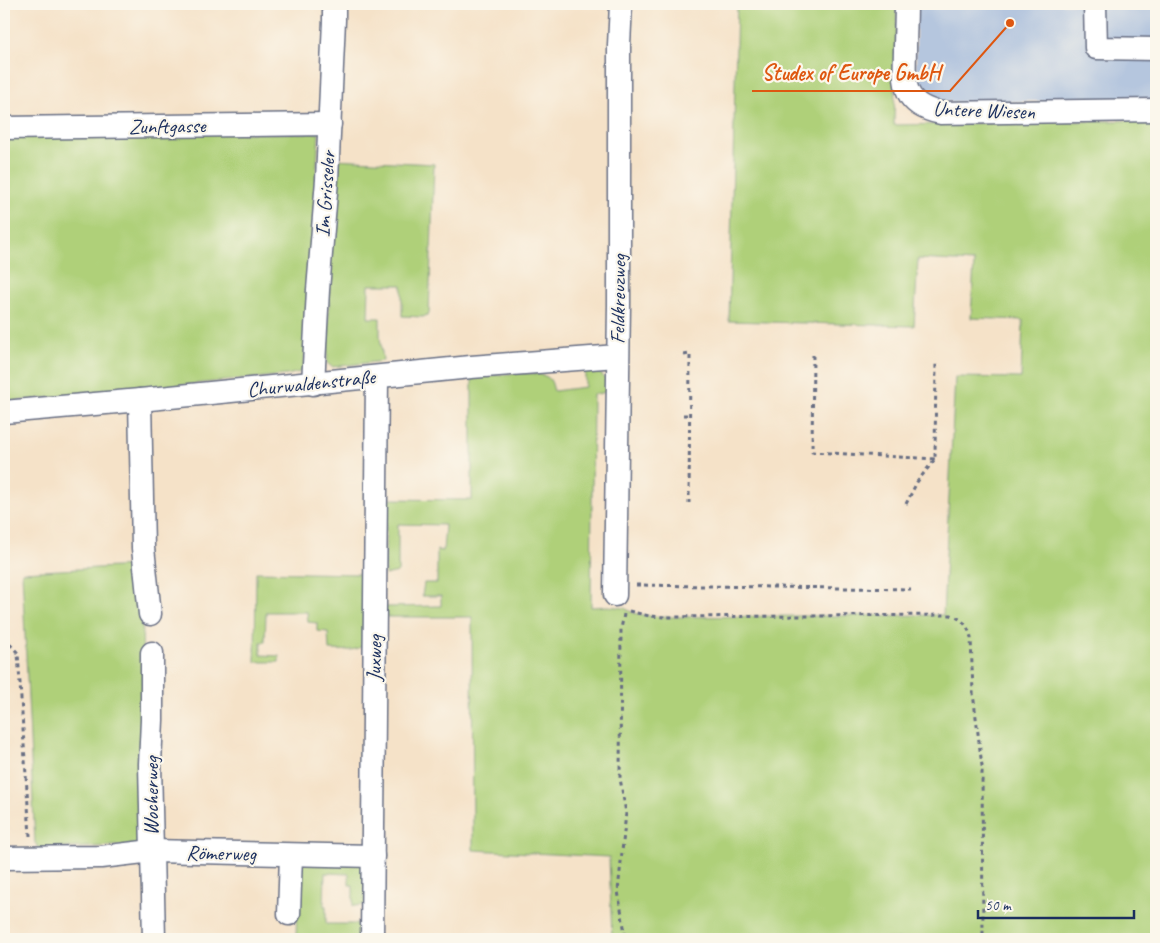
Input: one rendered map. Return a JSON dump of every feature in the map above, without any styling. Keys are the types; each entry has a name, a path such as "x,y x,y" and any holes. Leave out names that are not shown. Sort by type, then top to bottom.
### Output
{"street":[{"name":"Im Grisseler","path":"313,384 330,124 334,4"},
{"name":"Feldkreuzweg","path":"618,596 617,356 621,4"},
{"name":"Untere Wiesen","path":"906,4 904,79 909,93 916,103 926,110 941,112 1156,110"},
{"path":"1095,4 1096,48 1156,49"},
{"name":"Zunftgasse","path":"4,128 330,124"},
{"name":"Churwaldenstraße","path":"4,412 617,356"},
{"name":"Juxweg","path":"372,939 377,377"},
{"path":"140,400 143,548 150,614"},
{"name":"Wocherweg","path":"152,653 150,764 154,939"},
{"name":"Römerweg","path":"4,858 101,856 152,851 372,856"},
{"path":"289,914 291,855"}],"path":[{"path":"684,354 690,354 689,503"},
{"path":"813,355 812,452 934,459"},
{"path":"906,504 917,482 934,459 936,361"},
{"path":"683,415 690,415"},
{"path":"618,596 910,588"},
{"path":"618,596 621,629 620,778 626,813 618,891 626,939"},
{"path":"618,596 634,613 665,617 951,615 958,617 969,629 971,638 973,693 982,766 983,939"},
{"path":"4,638 18,653 31,857"}],"shaded area":[{"path":"916,4 1156,4 1156,100 940,102 925,94 916,80"}],"green space":[{"path":"737,4 897,4 894,125 1156,120 1156,939 612,939 609,857 473,850 472,617 386,617 385,607 441,606 441,596 422,596 424,583 437,583 437,550 443,551 445,525 398,524 398,572 385,575 386,499 472,500 472,378 510,374 540,375 550,380 554,391 585,387 585,369 595,371 605,378 610,391 593,395 591,607 608,606 624,608 634,613 665,617 943,615 955,377 1021,378 1023,320 971,318 974,262 918,259 914,326 729,321"},
{"path":"4,133 319,133 304,369 287,375 4,402"},
{"path":"334,159 434,164 429,314 423,317 402,316 402,285 369,285 368,318 380,318 383,361 332,367 327,363"},
{"path":"136,566 141,570 144,723 142,839 139,845 40,849 35,843 22,572"},
{"path":"256,572 359,574 365,576 367,642 359,648 329,650 328,632 317,631 317,623 308,622 307,612 266,612 265,642 261,642 261,655 279,656 279,662 255,662"},
{"path":"298,862 366,863 367,905 353,906 353,885 349,885 349,874 325,873 324,906 326,906 326,924 368,924 367,939 296,939"}],"place":[{"name":"Studex of Europe GmbH","path":"1010,23"}]}
